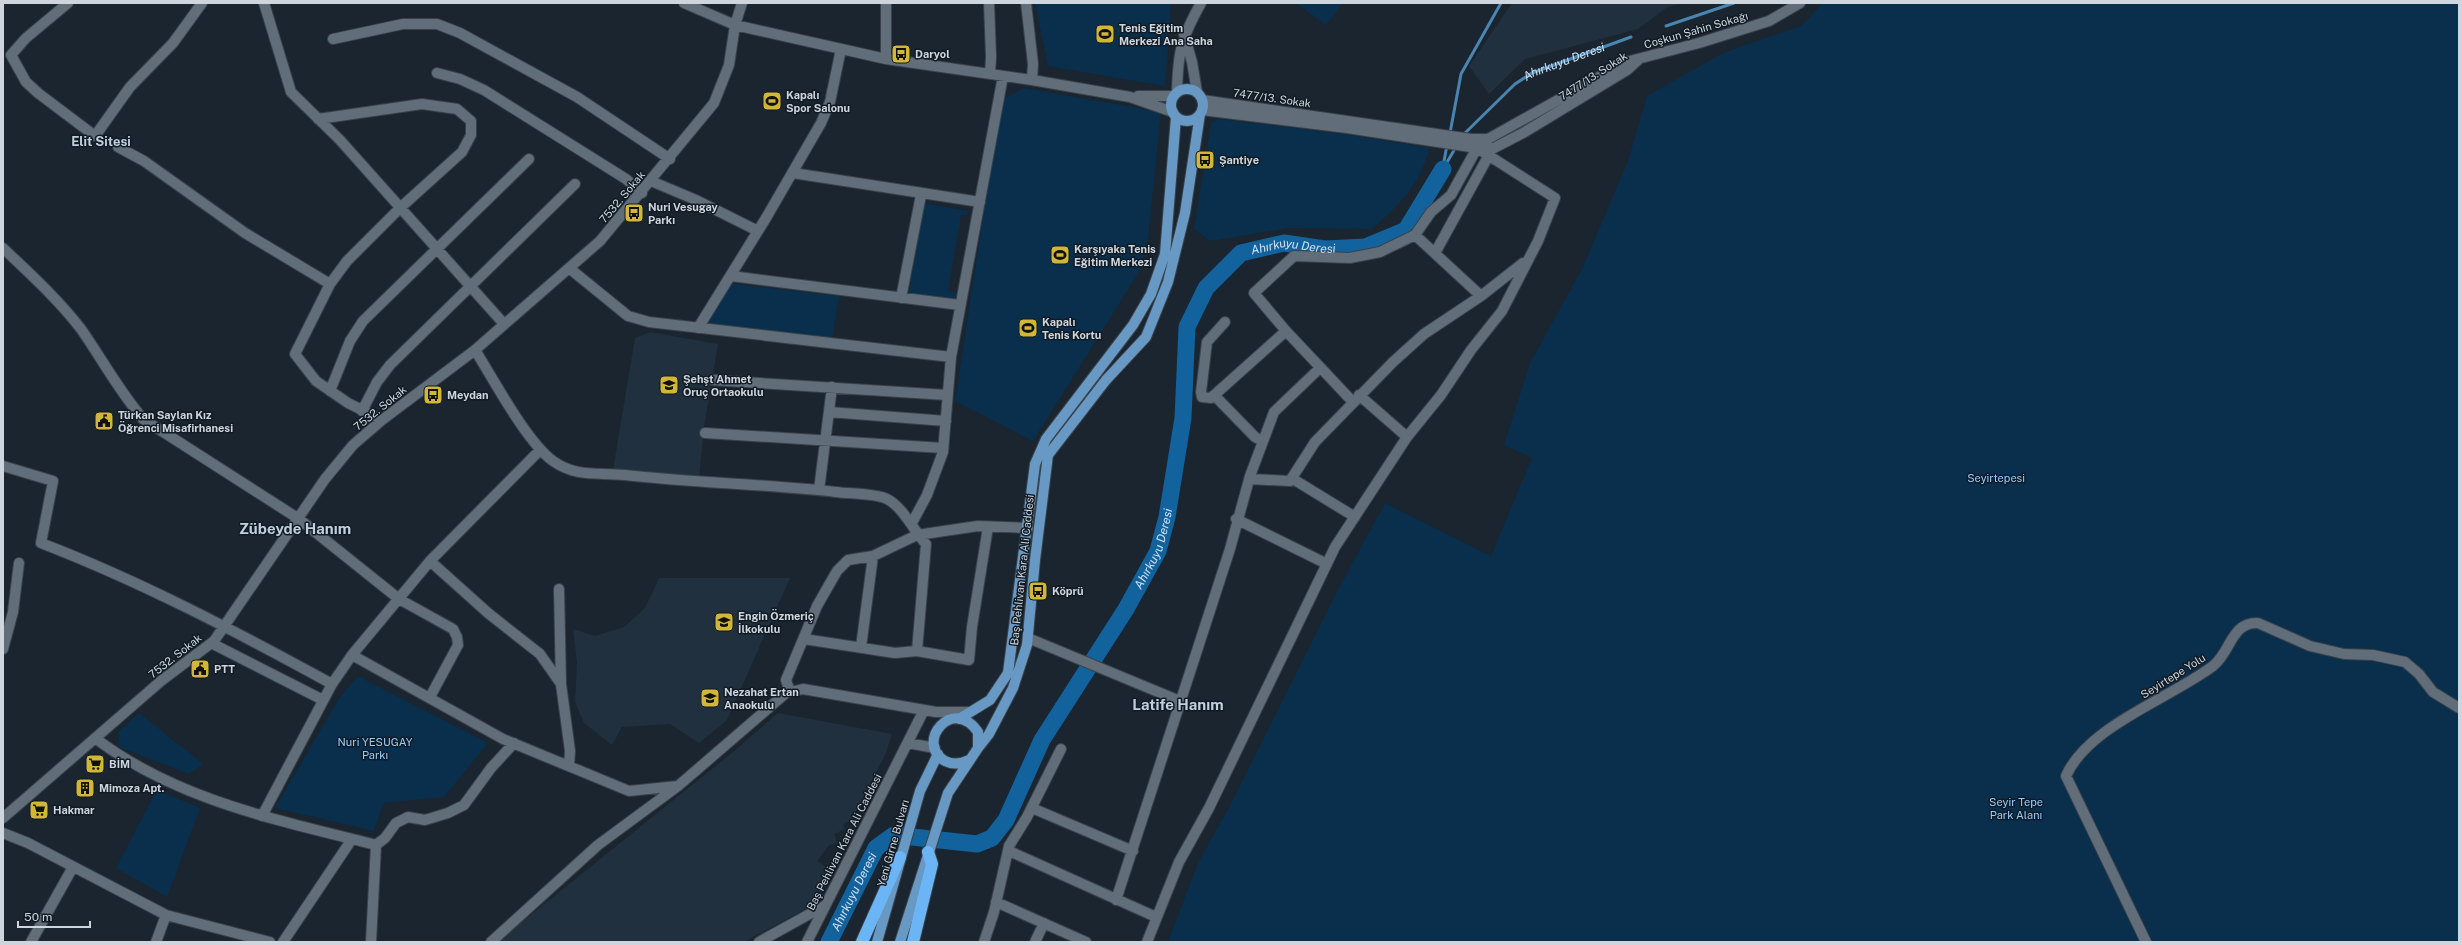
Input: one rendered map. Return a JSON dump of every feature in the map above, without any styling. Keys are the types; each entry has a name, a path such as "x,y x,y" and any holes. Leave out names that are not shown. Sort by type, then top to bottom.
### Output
{"highway":[{"path":"913,942 932,864 928,852"},
{"path":"862,942 900,857"}],"main road":[{"path":"1174,114 1186,121 1200,104 1187,88 1175,94"},
{"name":"Baş Pehlivan Kara Ali Caddesi","path":"954,717 969,712 990,700 1008,673 1028,528 1035,464 1046,439 1133,325 1153,288 1165,254 1174,114 1171,101 1175,94"},
{"name":"Baş Pehlivan Kara Ali Caddesi","path":"978,748 989,734 1013,688 1028,638 1034,560 1048,455 1106,380 1146,337 1168,282 1186,213 1200,104"},
{"path":"900,942 946,798 978,748 978,732 967,721 954,717 938,728 935,734 936,751 949,762 956,764 969,760"},
{"name":"Yeni Girne Bulvarı","path":"877,942 920,791 936,751"}],"street":[{"path":"68,3 7,53 26,82 38,93 95,136 130,87 173,43 202,3"},
{"path":"264,3 291,92 400,208 504,324"},
{"path":"684,3 735,25 886,59 1032,80 1130,97 1158,105 1174,114"},
{"name":"7532. Sokak","path":"3,818 161,681 214,641 334,468 353,445 382,420 475,350 600,241 642,193 714,103 729,65 735,25 743,3"},
{"path":"886,3 886,59"},
{"path":"989,3 992,57 990,74"},
{"path":"1026,3 1033,64 1032,80"},
{"name":"Baş Pehlivan Kara Ali Caddesi","path":"1175,94 1177,61 1184,34 1200,3"},
{"name":"Coşkun Şahin Sokağı","path":"1641,58 1699,43 1769,21 1800,3"},
{"path":"334,39 403,24 437,24 460,33 577,97 670,159"},
{"name":"Baş Pehlivan Kara Ali Caddesi","path":"1184,34 1192,62 1200,104"},
{"path":"698,328 793,173 830,102 841,49"},
{"name":"7477/13. Sokak","path":"1200,104 1435,137 1471,144 1488,139 1508,130 1626,62 1641,58"},
{"path":"437,73 460,79 484,90 606,166 642,193"},
{"path":"912,523 927,495 943,448 951,357 1003,76"},
{"path":"1130,97 1175,94"},
{"path":"318,119 422,104 457,108 471,121 471,135 462,152 400,208 347,261 330,284 295,354 316,381 362,411 382,420"},
{"path":"1147,942 1156,917 1180,862 1209,808 1327,564 1355,517 1407,437 1441,395 1471,350 1502,311 1555,198 1471,144 1451,194 1431,212 1415,235 1380,252 1350,258 1294,256 1254,293 1320,368 1355,398 1407,437"},
{"path":"118,147 144,162 245,233 330,284"},
{"path":"1435,253 1489,155"},
{"path":"330,391 350,341 363,321 529,159"},
{"path":"793,173 921,195 980,202"},
{"path":"651,181 696,200 758,231"},
{"path":"362,411 377,382 390,365 576,184"},
{"path":"901,298 921,195"},
{"path":"1415,235 1481,296"},
{"path":"3,248 62,305 82,331 127,400 143,419 299,518 399,599 450,626 457,637 458,645 430,697"},
{"path":"1249,479 1287,482 1293,479 1315,442 1355,398 1424,334 1481,296 1527,260"},
{"path":"569,268 628,316 649,322 951,357"},
{"path":"731,276 960,305"},
{"path":"1225,322 1209,337 1205,349 1201,395 1206,399 1214,395 1286,331"},
{"path":"475,350 540,450 554,461 581,474 608,473 685,482 819,490 883,498 892,502 912,523 917,535 926,544 917,651"},
{"path":"1116,900 1230,549 1236,520 1262,441 1274,412 1320,368"},
{"path":"713,380 948,395"},
{"path":"819,490 832,387"},
{"path":"1214,395 1255,437 1262,441"},
{"path":"828,412 946,421"},
{"path":"705,433 825,439 943,448"},
{"path":"262,816 332,684 352,655 430,561 540,450"},
{"path":"3,466 53,481 42,543 86,560 224,625 332,684"},
{"path":"1293,479 1355,517"},
{"path":"1236,520 1327,564"},
{"path":"790,692 786,680 817,606 837,572 848,560 873,556 917,535 988,527 1028,528"},
{"path":"804,639 895,653 917,651 969,660 972,627 988,527"},
{"path":"861,648 873,556"},
{"path":"430,561 488,613 540,654 561,684"},
{"path":"3,649 8,612 19,563"},
{"path":"559,589 561,684 570,751 569,766"},
{"name":"Seyirtepe Yolu","path":"2146,942 2066,776 2072,761 2117,722 2152,704 2214,665 2241,626 2250,623 2258,623 2310,646 2344,654 2373,655 2404,662 2419,674 2433,692 2459,708"},
{"path":"1028,638 1063,654 1180,701"},
{"path":"214,641 215,645 324,700"},
{"path":"352,655 514,743 629,791 678,786"},
{"path":"491,942 598,845 678,786 733,738 790,692 803,689 924,710 954,717"},
{"name":"Baş Pehlivan Kara Ali Caddesi","path":"807,942 924,710"},
{"path":"95,738 122,759 224,806 376,845"},
{"path":"370,942 376,845 385,838 396,823 408,817 425,820 448,813 464,805 491,768 514,743"},
{"path":"908,743 936,751"},
{"path":"984,942 1009,852 1008,846 1032,808 1061,749"},
{"path":"1032,808 1133,851"},
{"path":"3,833 28,843 166,915 270,942"},
{"path":"283,942 352,839"},
{"path":"1009,852 1156,917"},
{"path":"31,942 73,867"},
{"path":"996,902 1086,942"},
{"path":"759,942 824,906"},
{"path":"156,942 166,915"},
{"path":"1035,942 1044,923"}],"shaded area":[{"path":"1512,3 1683,3 1666,8 1638,29 1525,59 1489,94 1469,66"},
{"name":"Şehşt Ahmet Oruç Ortaokulu","path":"650,332 718,344 704,427 699,480 613,470 635,338"},
{"path":"659,578 790,578 727,720 699,743 670,724 622,727 612,745 584,723 575,702 577,662 573,629 595,636 624,627 645,608"},
{"path":"778,713 892,734 886,753 852,819 843,824 845,829 834,834 837,843 829,845 817,861 831,870 818,902 744,942 497,942 733,752"}],"green space":[{"name":"Tenis Eğitim Merkezi Ana Saha","path":"1035,3 1171,3 1165,86 1048,66"},
{"path":"1296,3 1343,3 1326,25"},
{"name":"Seyirtepesi","path":"1823,3 2459,3 2459,942 1168,942 1198,863 1231,804 1337,592 1385,503 1491,556 1532,458 1504,445 1530,363 1582,269 1628,161 1647,96 1723,53 1801,26"},
{"name":"Karşıyaka Tenis Eğitim Merkezi","path":"1024,88 1161,112 1148,238 1139,272 1033,441 955,401 1001,100"},
{"path":"1218,119 1337,133 1429,148 1421,172 1408,193 1372,229 1289,228 1211,241 1194,229 1211,123"},
{"path":"924,203 968,211 967,215 961,215 948,291 956,292 955,300 909,293"},
{"path":"732,284 839,296 832,339 705,325"},
{"name":"Nuri YESUGAY Parkı","path":"358,676 488,743 444,797 383,803 374,831 275,808 340,697"},
{"path":"139,713 203,764 189,774 119,747 118,732"},
{"path":"157,790 200,808 167,897 116,868"}],"waterway":[{"name":"Ahırkuyu Deresi","path":"1450,133 1461,74 1501,3"},
{"name":"Ahırkuyu Deresi","path":"1666,26 1734,3"},
{"name":"Ahırkuyu Deresi","path":"1463,135 1515,84 1532,73 1631,37"},
{"name":"Ahırkuyu Deresi","path":"1443,167 1447,145"},
{"name":"Ahırkuyu Deresi","path":"1443,169 1456,147"},
{"name":"Ahırkuyu Deresi","path":"829,942 876,848 894,835 977,844 992,838 1006,820 1042,740 1126,609 1158,551 1167,517 1183,418 1187,327 1206,288 1241,253 1284,243 1325,249 1365,247 1406,230 1443,169"}],"place":[{"name":"Tenis Eğitim Merkezi Ana Saha","path":"1105,34"},
{"name":"Daryol","path":"901,54"},
{"name":"Kapalı Spor Salonu","path":"772,101"},
{"name":"Şantiye","path":"1205,160"},
{"name":"Nuri Vesugay Parkı","path":"634,213"},
{"name":"Karşıyaka Tenis Eğitim Merkezi","path":"1060,255"},
{"name":"Kapalı Tenis Kortu","path":"1028,328"},
{"name":"Şehşt Ahmet Oruç Ortaokulu","path":"669,385"},
{"name":"Meydan","path":"433,395"},
{"name":"Türkan Saylan Kız Öğrenci Misafirhanesi","path":"104,421"},
{"name":"Köprü","path":"1038,591"},
{"name":"Engin Özmeriç İlkokulu","path":"724,622"},
{"name":"PTT","path":"200,669"},
{"name":"Nezahat Ertan Anaokulu","path":"710,698"},
{"name":"BİM","path":"95,764"},
{"name":"Mimoza Apt.","path":"85,788"},
{"name":"Hakmar","path":"39,810"}],"district":[{"name":"Elit Sitesi","path":"101,141"},
{"name":"Zübeyde Hanım","path":"295,528"},
{"name":"Latife Hanım","path":"1178,704"}],"park label":[{"name":"Seyir Tepe Park Alanı","path":"2016,808"}]}
